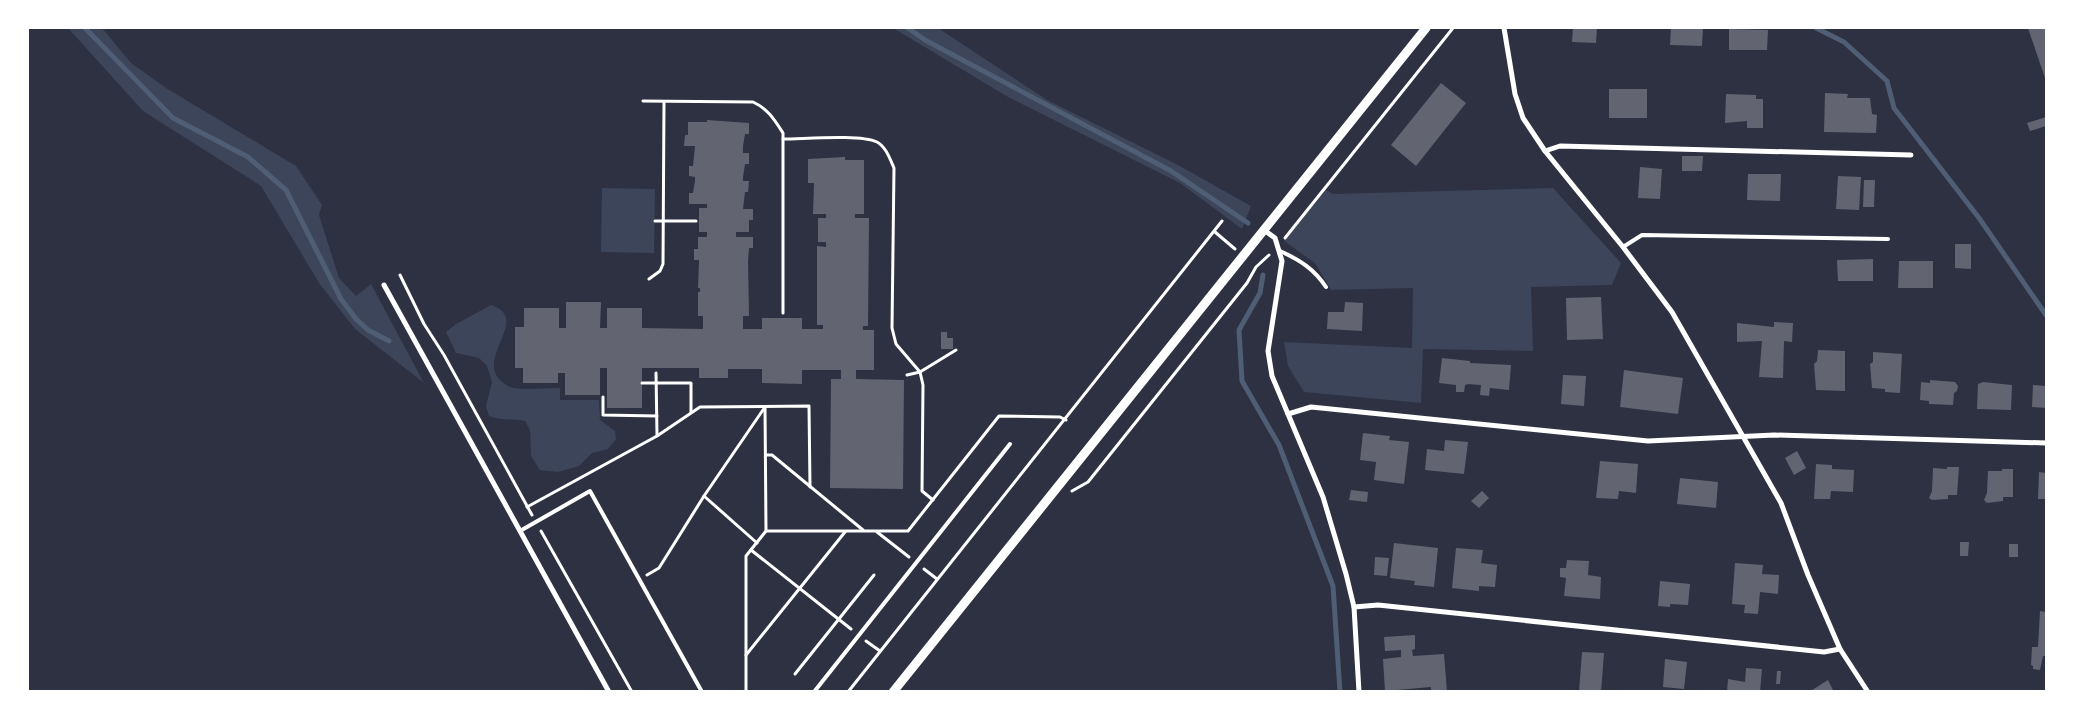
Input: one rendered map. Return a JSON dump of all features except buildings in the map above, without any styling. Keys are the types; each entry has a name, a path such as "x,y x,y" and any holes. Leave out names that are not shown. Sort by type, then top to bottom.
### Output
{"street":[{"path":"893,692 1426,28"},
{"path":"1504,28 1518,108 1545,151 1623,247 1672,312 1781,503 1808,575 1840,649 1868,692"},
{"path":"1545,151 1560,146 1911,155"},
{"path":"1264,229 1275,238 1280,249 1281,268 1268,352 1272,376 1324,497 1354,607 1359,692"},
{"path":"384,285 609,692"},
{"path":"1288,414 1311,407 1648,441 1745,438 1774,435 2046,443"},
{"path":"1354,607 1378,605 1824,652 1840,649"}],"lane":[{"path":"1623,247 1642,235 1888,239"},
{"path":"1280,249 1315,271 1326,287"},
{"path":"814,692 1010,444"},
{"path":"520,531 590,491 702,692"}],"path":[{"path":"1070,492 1088,482 1247,284 1256,267 1280,249 1453,28"},
{"path":"643,101 753,102 764,108 774,119 783,133 783,313"},
{"path":"649,279 660,270 663,264 664,102"},
{"path":"783,139 864,139 878,143 887,152 894,168 892,328 900,348 920,372 923,385 922,491 933,500"},
{"path":"655,221 696,221"},
{"path":"848,692 1066,420 1222,221"},
{"path":"400,275 430,336 444,355 527,507 632,692"},
{"path":"907,375 920,372 956,350"},
{"path":"656,372 656,436"},
{"path":"642,383 691,383 691,412"},
{"path":"603,398 603,415 656,416"},
{"path":"527,507 656,436 700,406 809,406 810,487"},
{"path":"746,692 746,556 766,531 766,406"},
{"path":"640,579 659,568 704,496 766,406"},
{"path":"766,531 908,531 999,416 1060,417 1066,420"},
{"path":"766,455 772,455 864,531"},
{"path":"704,496 757,542"},
{"path":"746,654 846,531"},
{"path":"751,550 880,651"},
{"path":"795,674 874,575"}],"shaded area":[{"path":"68,28 102,28 131,63 166,88 296,166 322,205 319,215 339,278 356,296 371,284 424,383 355,329 319,283 261,186 143,111"},
{"path":"893,28 938,28 1047,100 1178,165 1251,206 1242,229 1180,183 1008,97"},
{"path":"602,188 655,189 654,253 601,252"},
{"path":"1553,188 1621,263 1612,285 1531,287 1533,351 1423,349 1421,403 1304,392 1288,366 1284,342 1412,348 1413,288 1331,290 1315,263 1284,241 1326,190 1333,194"},
{"path":"491,305 502,311 506,319 505,328 494,361 495,371 501,381 510,387 519,389 560,388 560,400 599,400 600,420 615,431 616,439 608,449 592,453 579,466 558,472 540,470 531,456 530,430 525,421 489,416 486,406 492,382 487,366 479,358 456,353 446,332 456,324"}],"waterway":[{"path":"85,28 173,118 248,157 286,190 341,299 356,319 368,330 389,341"},
{"path":"908,28 925,40 1171,171 1248,223"},
{"path":"1816,28 1844,42 1887,81 1894,108 1979,218 2046,315"},
{"path":"1263,275 1260,293 1239,330 1242,381 1279,445 1333,586 1340,692"}]}
